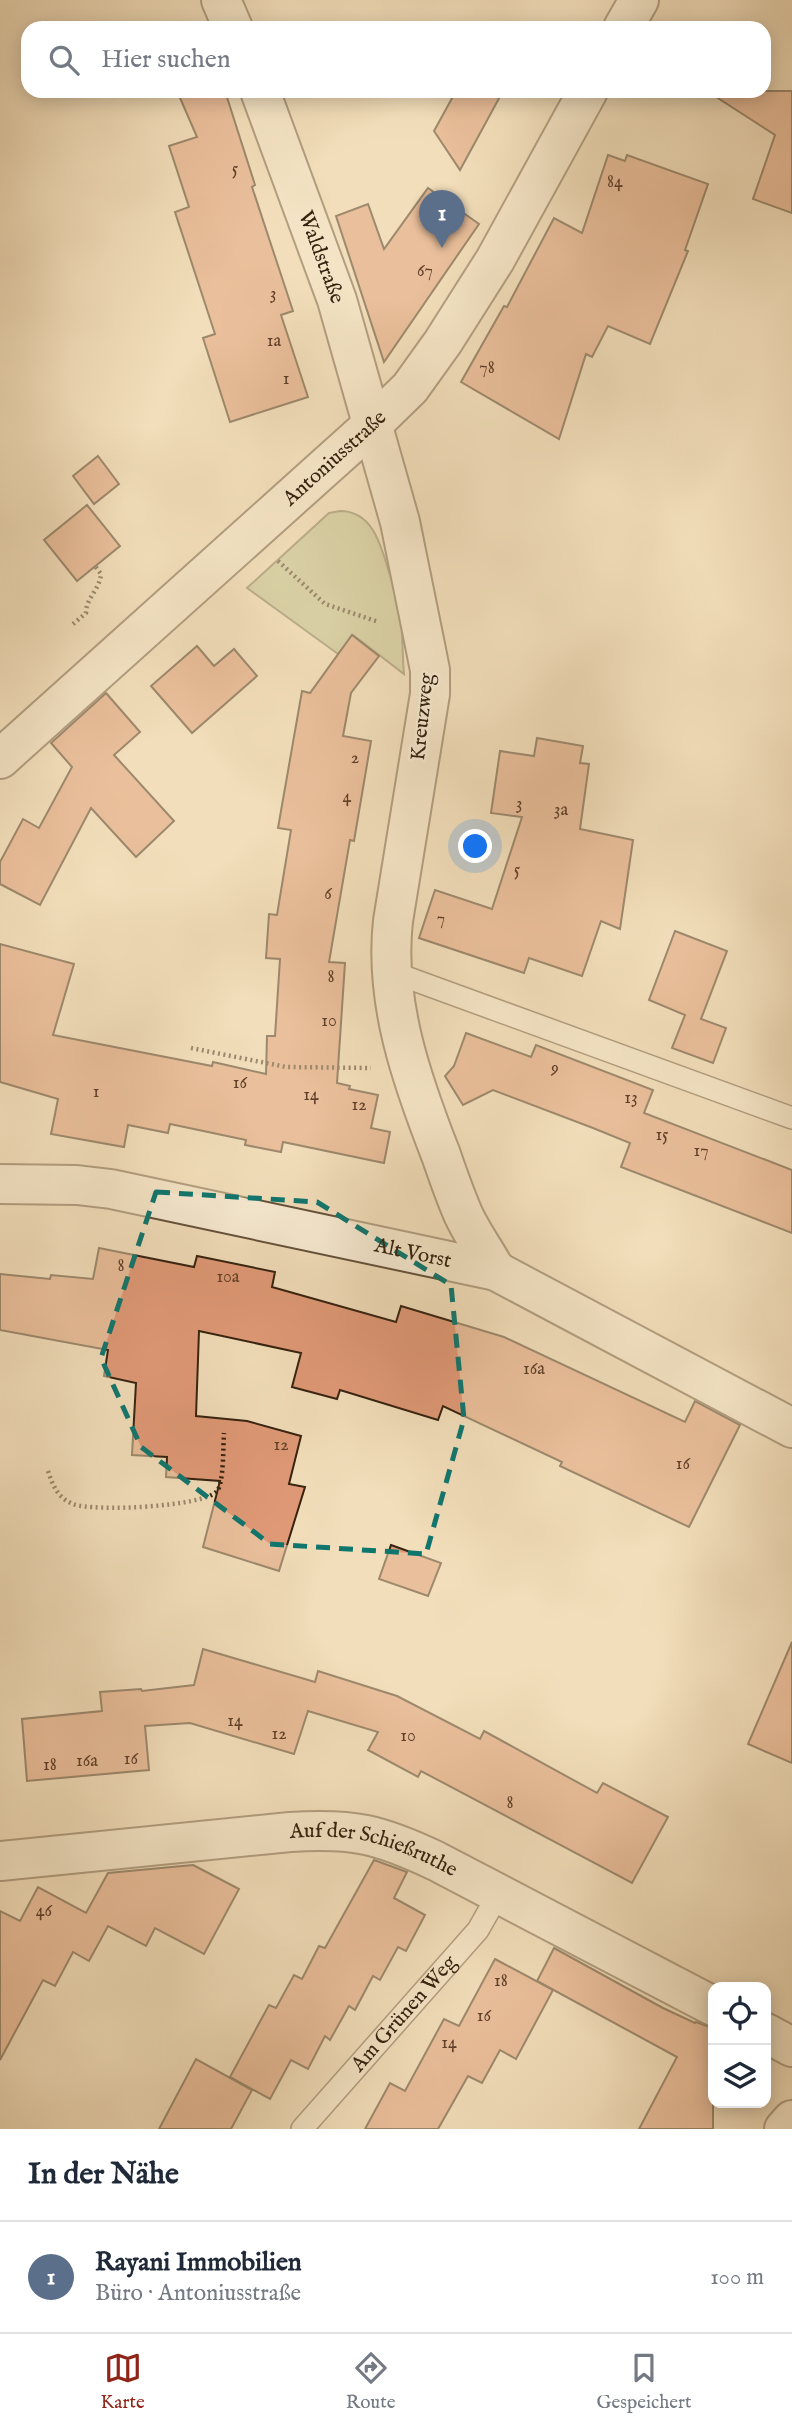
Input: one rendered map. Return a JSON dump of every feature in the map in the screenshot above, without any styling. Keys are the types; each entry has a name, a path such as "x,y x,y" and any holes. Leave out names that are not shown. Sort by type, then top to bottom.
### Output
{"street":[{"path":"221,0 230,21"},
{"path":"627,21 639,0"},
{"name":"Waldstraße","path":"263,98 337,300 372,425"},
{"name":"Antoniusstraße","path":"0,759 410,388 495,260 584,98"},
{"name":"Kreuzweg","path":"372,425 400,522 430,670 430,694 390,947 398,1027 425,1115 464,1216 496,1271"},
{"name":"Alt Vorst","path":"0,1184 77,1185 111,1189 496,1271 792,1427"},
{"name":"Auf der Schießruthe","path":"0,1861 331,1829 375,1836 406,1847 708,2003"},
{"path":"771,2036 792,2047"},
{"path":"784,2129 792,2120"}],"lane":[{"path":"392,972 792,1118"},
{"name":"Am Grünen Weg","path":"302,2129 478,1930 499,1894"}],"path":[{"path":"249,534 325,604 387,624 421,621"},
{"path":"73,624 86,613 86,606 100,580 101,574 95,566"},
{"path":"191,1048 286,1067 411,1069"},
{"path":"48,1471 53,1486 61,1497 81,1507 128,1508 202,1499 214,1495 220,1486 224,1433"}],"highlighted area":[{"path":"156,1192 317,1202 451,1285 464,1419 426,1554 270,1544 141,1447 101,1358"}],"green space":[{"path":"329,513 351,513 368,523 379,541 400,609 404,674 353,635 338,654 247,588"}],"building":[{"path":"771,91 792,91 792,213 753,199 775,135 718,98 771,98"},
{"path":"180,98 227,98 255,185 252,187 293,311 281,315 308,397 230,422 203,338 215,334 175,212 189,207 169,146 197,137"},
{"path":"452,98 499,98 460,170 434,131"},
{"path":"608,155 625,161 627,155 708,184 685,250 688,251 650,344 608,326 592,357 586,354 559,439 461,382 504,306 507,307 554,218 582,233"},
{"path":"428,188 479,224 384,362 336,216 368,204 384,249"},
{"path":"98,456 119,484 94,504 73,476"},
{"path":"87,505 120,546 77,581 44,540"},
{"path":"352,635 379,656 351,693 343,736 371,741 354,841 350,840 329,962 345,963 337,1083 350,1086 349,1089 378,1095 371,1128 390,1132 384,1163 283,1142 281,1152 245,1145 246,1140 170,1124 168,1133 128,1125 124,1147 51,1134 58,1099 0,1082 0,944 74,964 53,1035 212,1066 213,1062 266,1074 267,1036 275,1036 280,959 266,958 269,914 277,915 291,830 278,828 302,691 310,693"},
{"path":"197,646 214,666 234,649 257,676 192,733 151,686"},
{"path":"106,693 140,732 114,755 174,821 136,857 91,808 40,905 0,884 0,862 23,819 39,828 72,767 51,743"},
{"path":"537,738 583,746 580,763 589,764 580,829 633,840 620,929 601,921 582,976 529,958 524,973 419,938 435,890 492,909 522,817 491,813 500,751 534,756"},
{"path":"675,931 727,951 701,1019 726,1028 713,1063 672,1048 685,1015 649,1000"},
{"path":"466,1033 531,1057 536,1045 653,1090 644,1113 792,1170 792,1233 621,1167 630,1143 593,1128 493,1090 463,1105 445,1076 454,1066"},
{"path":"99,1248 194,1267 197,1256 275,1272 272,1287 396,1322 401,1306 504,1337 685,1422 695,1401 740,1425 689,1527 560,1466 562,1462 443,1406 438,1420 340,1390 337,1399 292,1387 301,1353 199,1331 196,1416 247,1421 301,1436 289,1484 305,1487 279,1571 203,1547 220,1481 166,1477 167,1457 132,1455 136,1383 104,1376 108,1350 0,1330 0,1274 50,1279 51,1275 93,1279"},
{"path":"391,1545 441,1563 428,1596 379,1579"},
{"path":"792,1642 792,1763 748,1744"},
{"path":"203,1649 315,1682 318,1671 397,1696 480,1739 484,1731 597,1793 603,1783 668,1817 632,1883 421,1771 418,1777 368,1750 378,1732 308,1711 294,1754 190,1723 145,1726 149,1770 27,1781 22,1719 102,1711 100,1692 142,1691 194,1685"},
{"path":"374,1860 407,1872 394,1898 425,1915 406,1951 398,1947 380,1980 373,1976 355,2010 349,2006 330,2040 325,2036 308,2069 291,2060 270,2099 230,2077 269,2005 276,2008 294,1975 302,1979 319,1946 325,1948"},
{"path":"193,1865 239,1889 204,1954 155,1928 146,1946 108,1926 89,1961 73,1952 55,1986 43,1980 0,2060 0,1911 20,1921 38,1887 86,1913 108,1873"},
{"path":"554,1948 663,2008 708,2026 708,2108 713,2108 713,2129 639,2129 677,2057 537,1981"},
{"path":"495,1959 553,1990 516,2059 500,2050 482,2083 468,2076 438,2129 365,2129 390,2083 405,2091 444,2019 459,2026"},
{"path":"196,2059 252,2090 231,2129 159,2129"}],"place":[{"name":"Rayani Immobilien","path":"442,248"}]}
